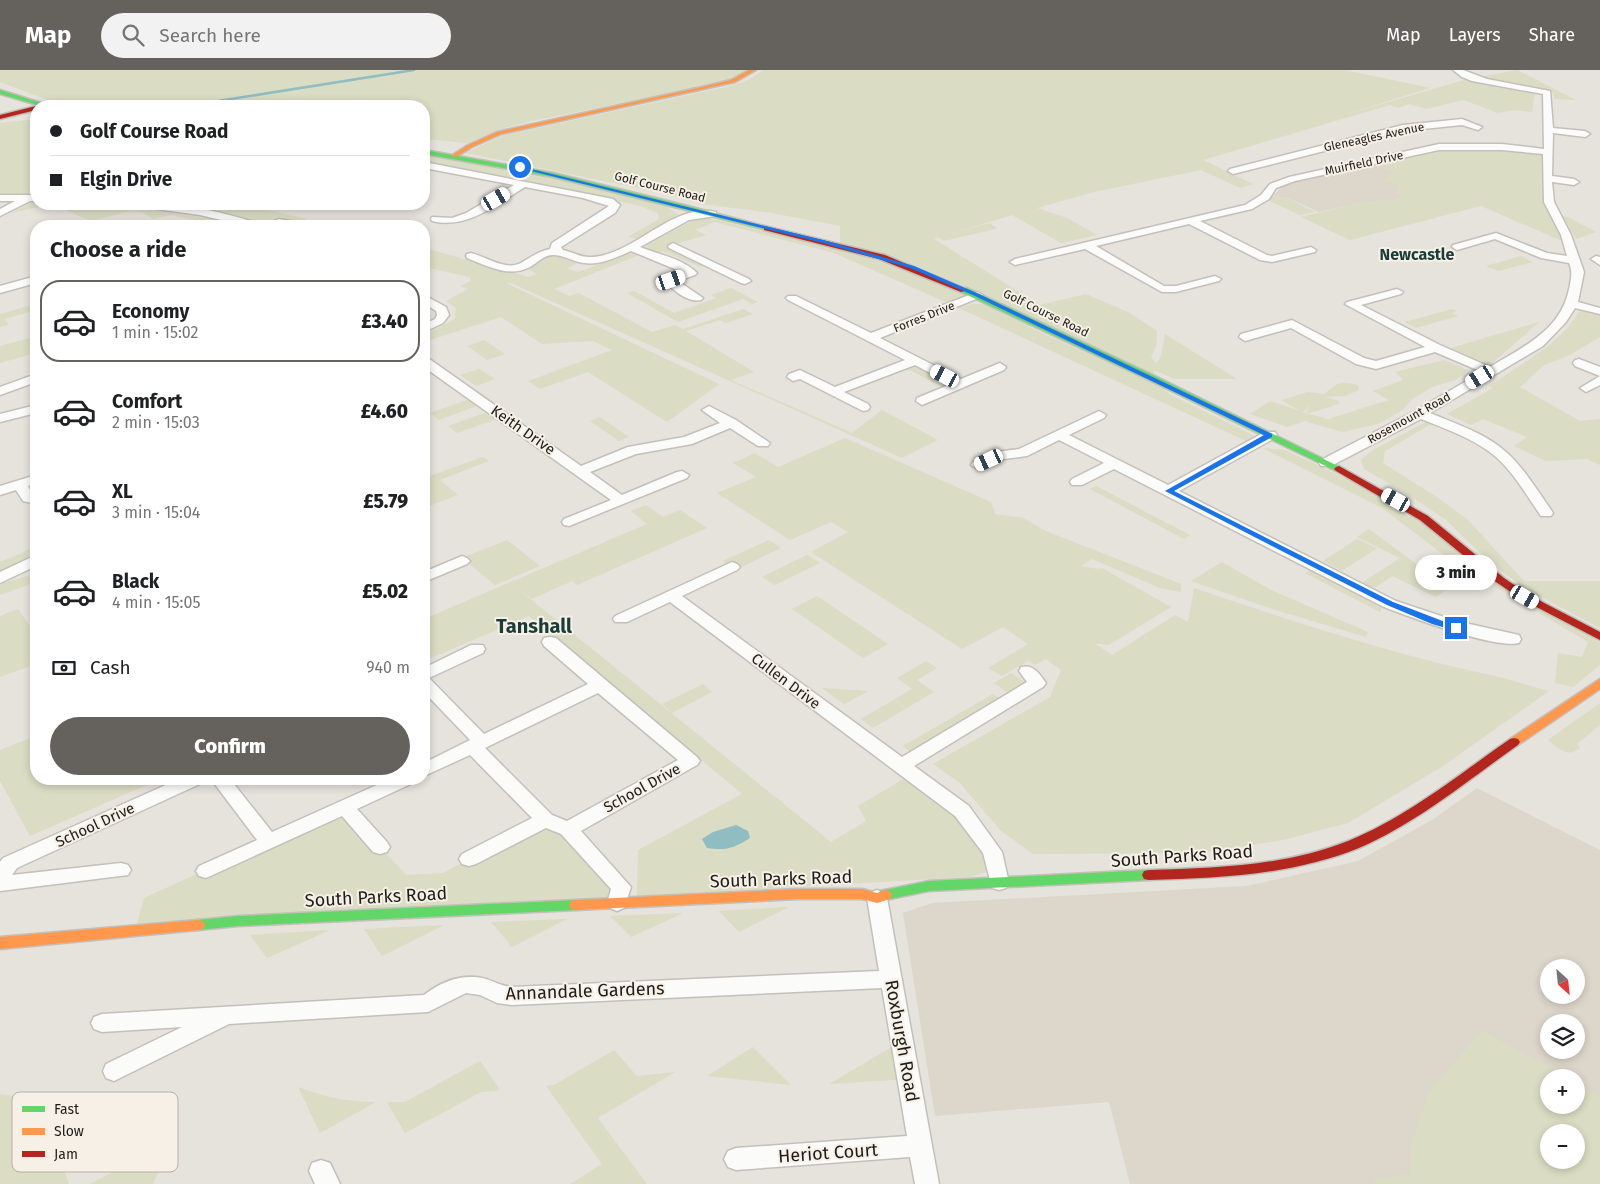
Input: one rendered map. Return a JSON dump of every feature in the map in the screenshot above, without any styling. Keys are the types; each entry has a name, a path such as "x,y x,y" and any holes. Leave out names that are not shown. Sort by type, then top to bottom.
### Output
{"street":[{"path":"454,156 470,146 499,133 703,89 733,81 753,70"},
{"name":"Rosemount Road","path":"1326,462 1420,414 1539,343 1562,320 1572,304 1578,272 1566,235 1550,202 1546,178 1549,130 1547,93 1536,89 1471,78 1457,70"},
{"path":"0,92 30,102"},
{"path":"0,117 30,109"},
{"name":"Gleneagles Avenue","path":"1233,172 1403,128 1462,122 1478,128"},
{"path":"1549,130 1586,134"},
{"name":"Muirfield Drive","path":"1015,262 1248,208 1265,197 1273,186 1292,179 1439,147 1502,146 1548,152"},
{"name":"Golf Course Road","path":"430,153 542,172 882,257 912,267 977,295 1326,462 1396,500 1424,518 1500,580 1525,597 1600,637"},
{"name":"Gleneagles Avenue","path":"1300,154 1336,169"},
{"path":"430,166 589,196 609,201 615,205 611,211 556,245 555,248 558,251"},
{"path":"430,174 441,168"},
{"path":"1546,178 1574,182"},
{"path":"436,219 453,221 470,214 523,184"},
{"path":"0,198 30,198"},
{"path":"0,213 30,199"},
{"path":"672,204 681,211 682,219"},
{"path":"185,210 236,220"},
{"path":"514,269 542,254 558,251 578,259 591,261 629,248 667,229 682,219 712,214"},
{"path":"1190,222 1264,258 1272,259 1311,250"},
{"path":"1457,247 1496,236 1545,256 1575,260"},
{"path":"1086,245 1162,289 1176,289 1215,279"},
{"path":"672,246 745,281"},
{"path":"629,248 680,266 691,273"},
{"path":"471,256 502,268 514,269 528,274"},
{"path":"697,298 676,287 671,280 713,265"},
{"path":"0,290 30,281"},
{"path":"1397,292 1351,304 1436,348 1490,371"},
{"name":"Forres Drive","path":"870,338 977,295"},
{"name":"Forres Drive","path":"792,298 961,384"},
{"path":"430,302 442,309 442,318 430,325"},
{"path":"1572,304 1600,311"},
{"path":"1245,336 1292,324 1360,361 1376,365 1436,348"},
{"path":"833,392 915,361"},
{"path":"1579,364 1600,372"},
{"name":"Keith Drive","path":"430,365 622,501"},
{"path":"922,401 1000,367"},
{"path":"793,377 800,374 863,407"},
{"path":"0,391 30,380"},
{"path":"1586,388 1600,380"},
{"path":"0,418 30,410"},
{"path":"709,410 763,443"},
{"path":"1420,414 1494,448 1510,464 1546,513"},
{"path":"978,466 1001,455 1022,453 1099,415"},
{"path":"581,471 633,450 687,441 731,423"},
{"path":"1059,435 1390,604 1435,622 1496,629 1512,639"},
{"path":"1168,491 1270,435"},
{"path":"1077,482 1115,463"},
{"path":"569,522 682,475"},
{"path":"0,491 30,481"},
{"path":"20,484 30,498"},
{"path":"430,574 462,561"},
{"path":"0,578 30,564"},
{"path":"621,619 732,567"},
{"name":"Cullen Drive","path":"672,596 962,811 992,852 999,883"},
{"name":"School Drive","path":"550,642 691,761 568,829"},
{"path":"430,671 477,649"},
{"path":"901,766 1037,683 1028,671"},
{"name":"South Parks Road","path":"0,944 238,921 832,893 862,894 876,898 910,888 1222,872 1268,867 1330,853 1374,835 1414,811 1600,683"},
{"path":"430,767 600,685"},
{"path":"430,689 545,820 568,829 622,887 617,903"},
{"name":"School Drive","path":"0,878 10,863 182,785"},
{"path":"225,785 269,842"},
{"path":"206,871 393,785"},
{"path":"344,807 380,846"},
{"path":"469,859 545,820"},
{"path":"0,884 121,870"},
{"name":"Roxburgh Road","path":"876,898 927,1184"},
{"name":"Annandale Gardens","path":"102,1023 428,1003 438,995 465,984 484,987 497,994 512,996 891,979"},
{"name":"Annandale Gardens","path":"114,1071 227,1015"},
{"name":"Heriot Court","path":"736,1159 920,1146"}],"shaded area":[{"path":"1376,164 1393,171 1403,199 1360,203 1319,212 1290,199 1273,196 1282,187 1294,182"},
{"path":"1477,788 1600,850 1600,1184 1130,1184 1109,1102 935,1116 903,913 932,903 1246,886 1358,861 1432,820"}],"green space":[{"path":"0,70 746,70 737,77 720,83 532,121 500,129 467,143 430,140 430,100 48,100 0,82"},
{"path":"763,70 1345,70 1430,88 1334,118 1471,78 1484,85 1535,92 1532,112 1514,110 1498,113 1464,100 1426,109 1410,104 1398,108 1390,105 1203,160 1253,184 1240,188 1201,170 1094,192 1037,208 1067,218 1097,235 1061,243 1012,215 953,233 990,223 997,228 995,229 944,241 938,237 934,239 1040,305 1086,294 1130,313 1157,331 1156,347 1151,357 1156,363 1155,366 1161,356 1165,334 1237,379 1175,379 1154,370 1152,378 977,295 840,246 840,226 772,213 702,204 663,193 466,153 501,136 729,86 750,79"},
{"path":"1517,70 1576,100 1555,99 1553,93 1544,89 1474,78"},
{"path":"30,120 30,198 0,198 0,123"},
{"path":"1473,146 1548,152 1549,202 1569,244 1481,206 1350,240 1301,217 1360,203 1403,199 1395,192 1399,186 1385,180 1393,171 1376,164 1439,147"},
{"path":"430,156 515,170 665,206 679,215 679,219 645,240 628,237 659,219 658,213 640,206 533,182 430,162"},
{"path":"1271,196 1289,199 1315,212 1300,215 1265,199"},
{"path":"30,203 30,209 11,213"},
{"path":"66,210 150,210 212,219 196,220 170,215 153,219 142,212 130,211 89,220"},
{"path":"185,210 269,210 307,219 305,220 236,220"},
{"path":"1563,216 1568,217 1596,232 1576,239"},
{"path":"698,218 718,220 862,255 964,292 965,297 948,303 834,253 715,222 695,230 706,235 673,245 709,263 700,267 663,251 658,253 650,250 646,245"},
{"path":"430,250 529,277 536,274 529,269 550,255 577,263 567,269 579,272 626,254 644,253 554,289 569,296 579,293 652,332 675,325 683,329 743,309 753,314 726,323 720,320 686,331 754,372 731,380 852,433 882,410 938,440 902,458 511,283 506,283 719,384 667,422 588,372 540,389 528,381 612,350 593,341 542,344 501,317 430,340 430,332 455,319 456,308 446,301 468,289 461,286 471,281 470,277 430,268"},
{"path":"1521,256 1533,262 1498,271 1486,266"},
{"path":"731,288 758,302 752,304 743,299 678,322 627,293 634,291 674,313 717,298 711,295"},
{"path":"972,304 987,304 1007,312 1031,328 1160,386 1171,395 1255,436 1246,441 959,308"},
{"path":"30,306 30,312 4,319 9,325 0,327 0,314"},
{"path":"1452,309 1457,311 1451,313 1458,316 1416,328 1405,322"},
{"path":"1580,311 1600,315 1600,337 1570,355 1544,365 1520,387 1580,421 1600,419 1600,465 1587,459 1546,461 1514,446 1527,437 1483,419 1471,425 1447,414 1493,388 1489,386 1539,353 1561,334"},
{"path":"1539,322 1489,366 1451,348"},
{"path":"30,338 30,355 0,363 0,346"},
{"path":"484,340 505,354 487,360 467,346"},
{"path":"1444,360 1468,370 1456,380 1432,387 1411,400 1403,410 1378,424 1342,432 1305,421 1287,427 1250,414 1270,401 1300,411 1281,400 1308,392 1324,394 1336,385 1343,383 1358,385 1359,390 1345,396 1326,397 1338,401 1339,404 1310,413 1304,412 1308,410 1308,402 1307,409 1302,412 1328,419 1389,400 1373,391 1403,380 1395,372"},
{"path":"917,366 951,383 942,387 908,369"},
{"path":"479,369 495,379 476,386 460,375"},
{"path":"473,398 482,404 439,420 430,413"},
{"path":"490,411 500,418 457,433 448,426"},
{"path":"600,417 629,437 619,441 590,421"},
{"path":"1424,423 1431,424 1385,451 1383,463 1467,519 1524,581 1600,581 1600,628 1526,589 1493,565 1445,519 1409,495 1364,469 1361,460 1373,450"},
{"path":"845,438 991,502 995,514 1023,518 1046,531 1181,584 1181,592 1160,588 1092,559 1081,566 1102,568 1171,607 1109,645 1094,643 1112,655 1175,615 1188,622 1194,588 1378,647 1505,678 1549,691 1443,766 1348,823 1283,840 1201,853 1033,854 1000,830 960,783 933,764 1050,697 1061,670 1046,659 1035,665 1028,661 1002,676 988,668 1028,644 1003,627 962,649 811,552 848,532 831,522 790,540 717,493 756,477 733,463 755,453 778,467"},
{"path":"1262,448 1285,450 1387,498 1600,643 1600,665 1573,687 1555,683 1558,653 1582,657 1588,642 1452,561 1382,508"},
{"path":"483,457 489,461 440,480 458,495 430,506 430,476"},
{"path":"1096,486 1190,535 1184,539 1090,489"},
{"path":"646,505 663,517 680,510 707,528 577,585 572,581 532,599 519,590 831,842 866,821 858,806 912,774 962,811 996,869 970,877 637,896 638,850 742,794 529,616 430,658 430,616 647,524 631,511"},
{"path":"1369,529 1420,567 1431,561 1465,577 1436,597 1392,576 1374,588 1362,583 1400,558 1357,537"},
{"path":"1357,539 1377,548 1342,571 1323,561"},
{"path":"507,540 540,566 495,585 462,558"},
{"path":"769,540 781,548 735,570 723,561"},
{"path":"30,548 30,559 0,576 0,562"},
{"path":"807,555 820,563 775,585 762,577"},
{"path":"1222,562 1271,590 1368,632 1366,637 1269,608 1191,581"},
{"path":"1310,570 1318,571 1383,605 1380,612 1305,573"},
{"path":"30,577 30,584 0,595 0,584"},
{"path":"817,596 888,644 863,658 792,609"},
{"path":"18,609 30,626 30,666 0,677 0,616"},
{"path":"926,661 937,668 917,680 934,692 873,728 861,719 912,689 897,678"},
{"path":"1011,673 1029,685 1011,695 994,683"},
{"path":"703,684 712,692 672,713 662,704"},
{"path":"822,688 868,691 844,704"},
{"path":"993,694 1003,700 913,754 903,746"},
{"path":"1600,703 1600,725 1577,744 1580,748 1576,751 1563,751 1548,740"},
{"path":"30,738 30,785 146,785 30,836 0,781 0,750"},
{"path":"344,807 406,875 443,873 545,820 568,829 619,897 137,924 144,898"},
{"path":"789,907 739,932 719,911"},
{"path":"683,913 631,937 610,916"},
{"path":"567,919 512,947 491,922"},
{"path":"444,925 382,956 364,929"},
{"path":"330,930 267,958 250,935"},
{"path":"1482,1030 1552,1069 1540,1069 1540,1114 1585,1114 1585,1088 1600,1097 1600,1184 1375,1184 1374,1179 1411,1174 1410,1147 1428,1094"},
{"path":"902,1041 909,1079 829,1084"},
{"path":"753,1047 791,1085 707,1076"},
{"path":"614,1050 637,1076 675,1072 598,1118 647,1184 570,1184 602,1164 546,1086 554,1085"},
{"path":"480,1061 500,1090 481,1092 405,1133 387,1102 405,1102"},
{"path":"298,1087 336,1098 376,1102 320,1133"},
{"path":"0,1094 12,1096 12,1172 64,1172 69,1184 0,1184"},
{"path":"113,1172 158,1172 153,1184 90,1184"}],"water":[{"path":"736,825 748,831 750,838 730,848 707,848 702,839 713,832"}],"waterway":[{"path":"225,100 414,70"}],"traffic: fast":[{"path":"0,92 30,101"},
{"path":"430,153 553,175 767,228"},
{"path":"964,290 1152,378 1339,469"},
{"path":"885,895 929,886 1149,875"},
{"path":"198,925 238,921 576,905"}],"traffic: slow":[{"path":"454,156 470,146 499,133 703,89 733,81 753,70"},
{"path":"1514,742 1600,683"},
{"path":"576,905 797,894 862,894 877,898 885,895"},
{"path":"0,943 198,925"}],"traffic: jam":[{"path":"0,117 30,110"},
{"path":"767,228 882,257 964,290"},
{"path":"1339,469 1424,518 1500,580 1525,597 1600,637"},
{"path":"1149,875 1217,872 1285,864 1329,853 1354,844 1378,833 1426,805 1514,742"}],"district":[{"name":"Newcastle","path":"1417,254"},
{"name":"Tanshall","path":"534,626"}],"route":[{"path":"520,167 825,242 912,267 977,295 1270,435 1168,491 1390,604 1435,622 1456,628"}]}
